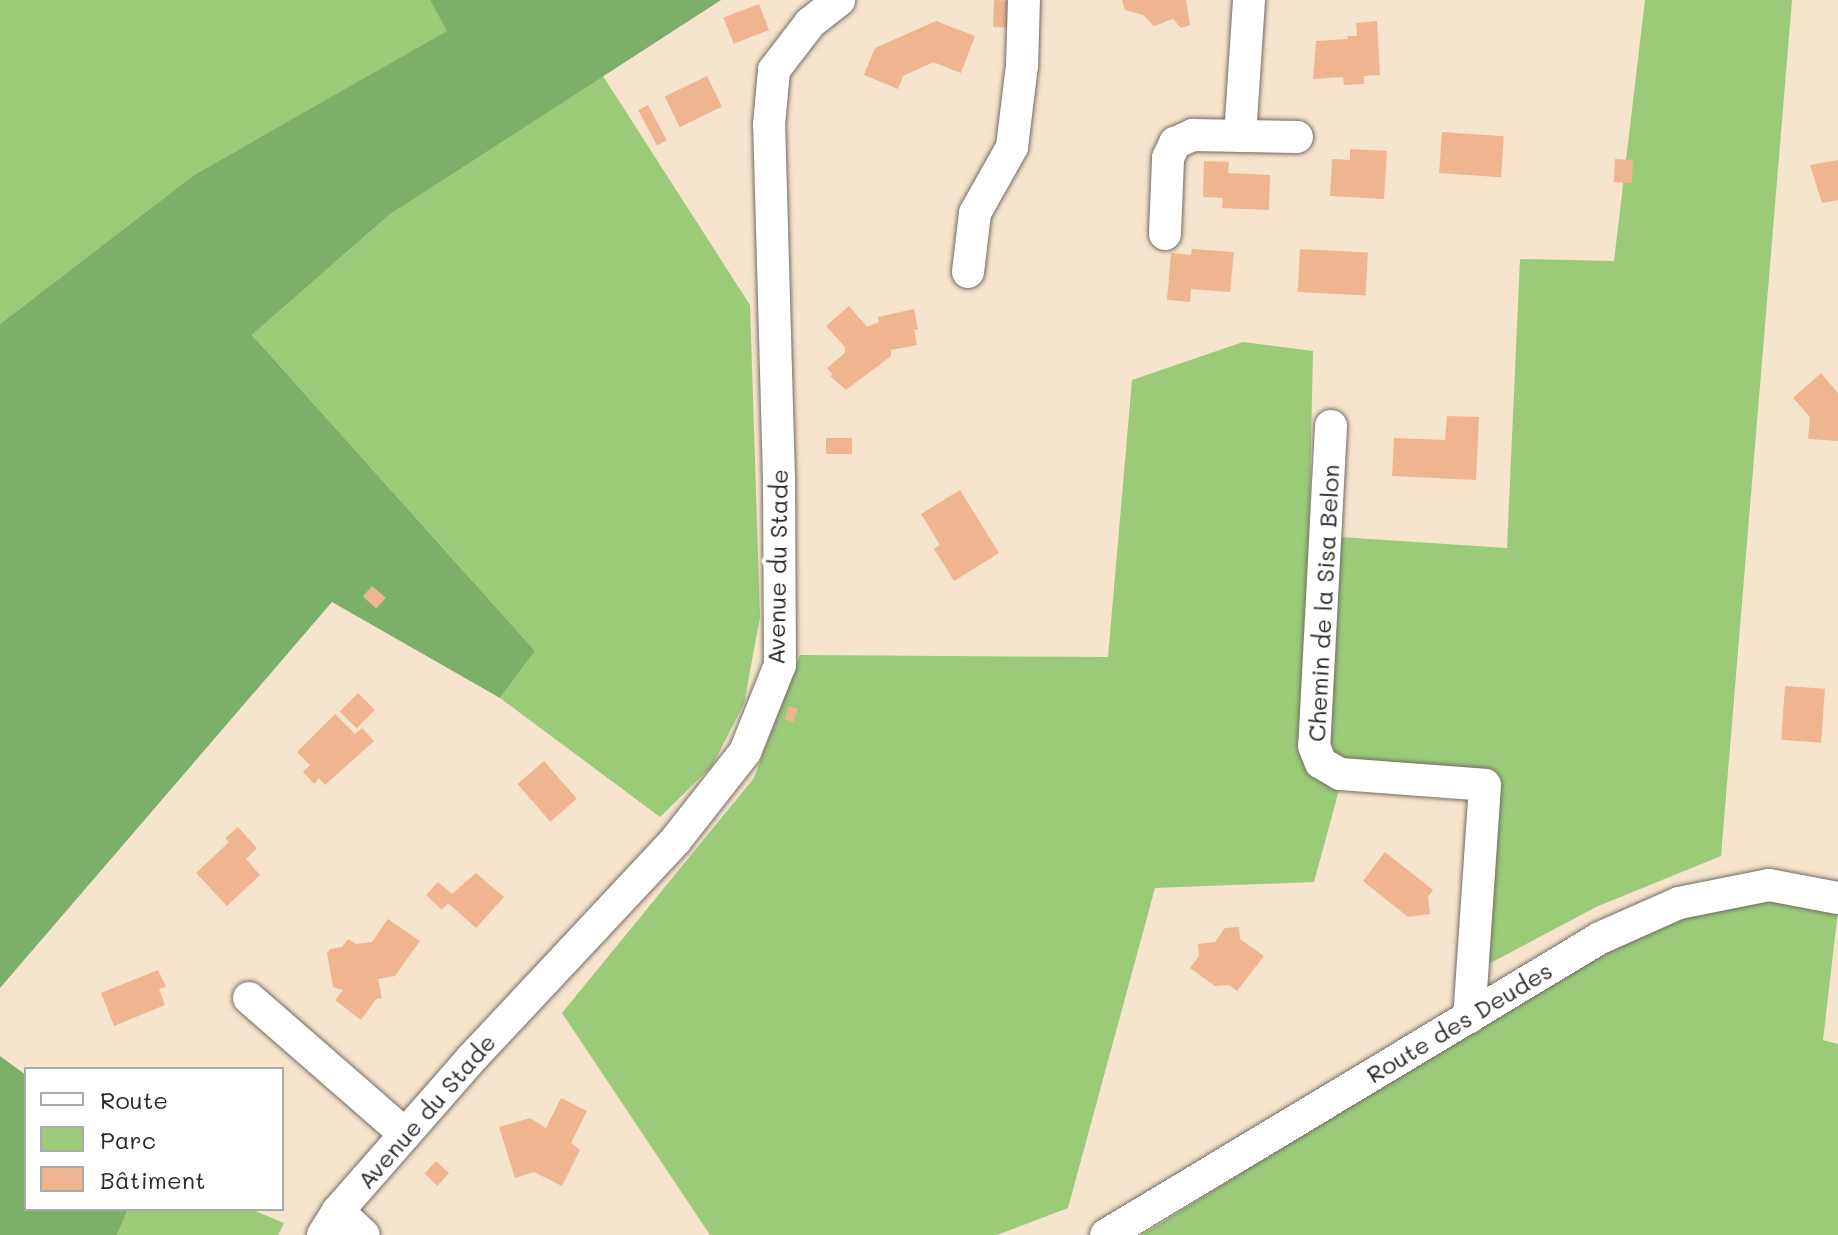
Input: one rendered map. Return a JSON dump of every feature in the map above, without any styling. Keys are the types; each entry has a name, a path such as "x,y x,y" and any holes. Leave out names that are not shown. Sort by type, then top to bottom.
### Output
{"street":[{"name":"Avenue du Stade","path":"330,1223 472,1058 675,841 745,752 780,665 779,478 769,125 774,70 810,23 839,0"},
{"path":"968,272 975,213 1012,147 1022,66 1024,0"},
{"path":"1240,136 1249,0"},
{"path":"1165,234 1168,158 1175,143 1193,135 1297,137"},
{"name":"Chemin de la Sisa Belon","path":"1331,426 1314,746 1321,763 1340,774 1485,785 1469,1017"},
{"name":"Route des Deudes","path":"1106,1235 1600,938 1679,903 1769,885 1838,898"},
{"path":"249,998 405,1134"},
{"path":"330,1223 364,1235"}],"green space":[{"path":"0,0 430,0 448,31 194,175 0,324"},
{"path":"430,0 721,0 389,215 252,335 535,651 500,698 332,602 0,988 0,324 194,175 447,31"},
{"path":"1645,0 1792,0 1721,856 1596,907 1483,967 1488,792 1342,779 1314,882 1155,888 1068,1208 997,1235 710,1235 562,1013 754,778 800,655 1108,657 1132,380 1243,342 1313,351 1309,535 1507,548 1520,259 1614,261"},
{"path":"603,76 750,305 760,617 744,704 712,766 660,817 500,698 535,651 252,335 389,215"},
{"path":"1772,895 1838,911 1823,1040 1838,1044 1838,1235 1142,1235 1616,940 1687,912"},
{"path":"0,1056 24,1074 24,1211 127,1211 117,1235 0,1235"},
{"path":"127,1211 256,1211 284,1223 278,1235 117,1235"}],"building":[{"path":"994,0 1017,1 1016,28 993,27"},
{"path":"1122,0 1186,0 1190,25 1181,28 1173,19 1154,26 1143,15 1125,10"},
{"path":"759,4 769,30 734,44 724,18"},
{"path":"936,21 975,36 961,73 933,62 903,76 898,89 864,75 875,48"},
{"path":"1377,21 1380,75 1364,76 1364,84 1344,85 1343,77 1313,79 1316,41 1348,39 1347,36 1357,36 1356,23"},
{"path":"707,76 722,107 680,127 665,97"},
{"path":"648,105 667,140 657,145 638,110"},
{"path":"1442,132 1504,136 1501,177 1439,173"},
{"path":"1350,149 1387,151 1384,199 1330,196 1332,159 1350,160"},
{"path":"1615,159 1633,160 1632,183 1614,182"},
{"path":"1838,160 1838,200 1822,203 1810,165"},
{"path":"1204,161 1229,162 1228,173 1270,175 1269,210 1222,208 1223,198 1203,197"},
{"path":"1192,249 1234,252 1230,292 1191,289 1190,302 1167,300 1171,253 1191,255"},
{"path":"1300,249 1368,253 1366,295 1298,292"},
{"path":"849,306 867,327 879,322 878,317 914,309 918,329 914,330 917,345 891,350 891,356 846,390 830,376 833,375 827,368 845,353 845,347 826,326"},
{"path":"1821,373 1838,393 1838,441 1808,439 1810,417 1793,398"},
{"path":"1447,416 1479,417 1476,480 1392,476 1394,438 1445,440"},
{"path":"826,438 852,438 852,454 826,454"},
{"path":"960,490 999,553 954,581 934,549 940,545 921,514"},
{"path":"372,586 386,598 376,608 363,597"},
{"path":"1785,686 1825,689 1821,743 1781,740"},
{"path":"358,693 375,710 357,728 340,711"},
{"path":"789,706 798,709 793,722 785,719"},
{"path":"335,714 355,734 362,728 374,741 325,785 319,778 314,784 303,772 310,765 297,752"},
{"path":"544,761 577,799 550,822 518,784"},
{"path":"238,827 257,848 246,859 260,875 227,906 196,873 229,842 225,838"},
{"path":"1385,852 1433,890 1428,897 1430,914 1408,917 1363,881"},
{"path":"476,873 504,897 476,928 448,903 442,910 426,895 438,882 452,894"},
{"path":"388,919 420,941 395,976 378,979 382,998 376,999 361,1020 335,1000 343,990 333,987 327,953 330,949 342,947 348,939 356,944 372,942"},
{"path":"1239,927 1240,939 1264,956 1237,991 1229,985 1215,986 1190,968 1199,956 1198,944 1215,942 1225,928"},
{"path":"158,970 166,987 159,989 165,1005 114,1026 101,993"},
{"path":"561,1098 587,1111 571,1143 580,1150 562,1186 534,1172 515,1178 499,1127 530,1118 546,1128"},
{"path":"436,1161 449,1173 438,1186 424,1173"}]}
